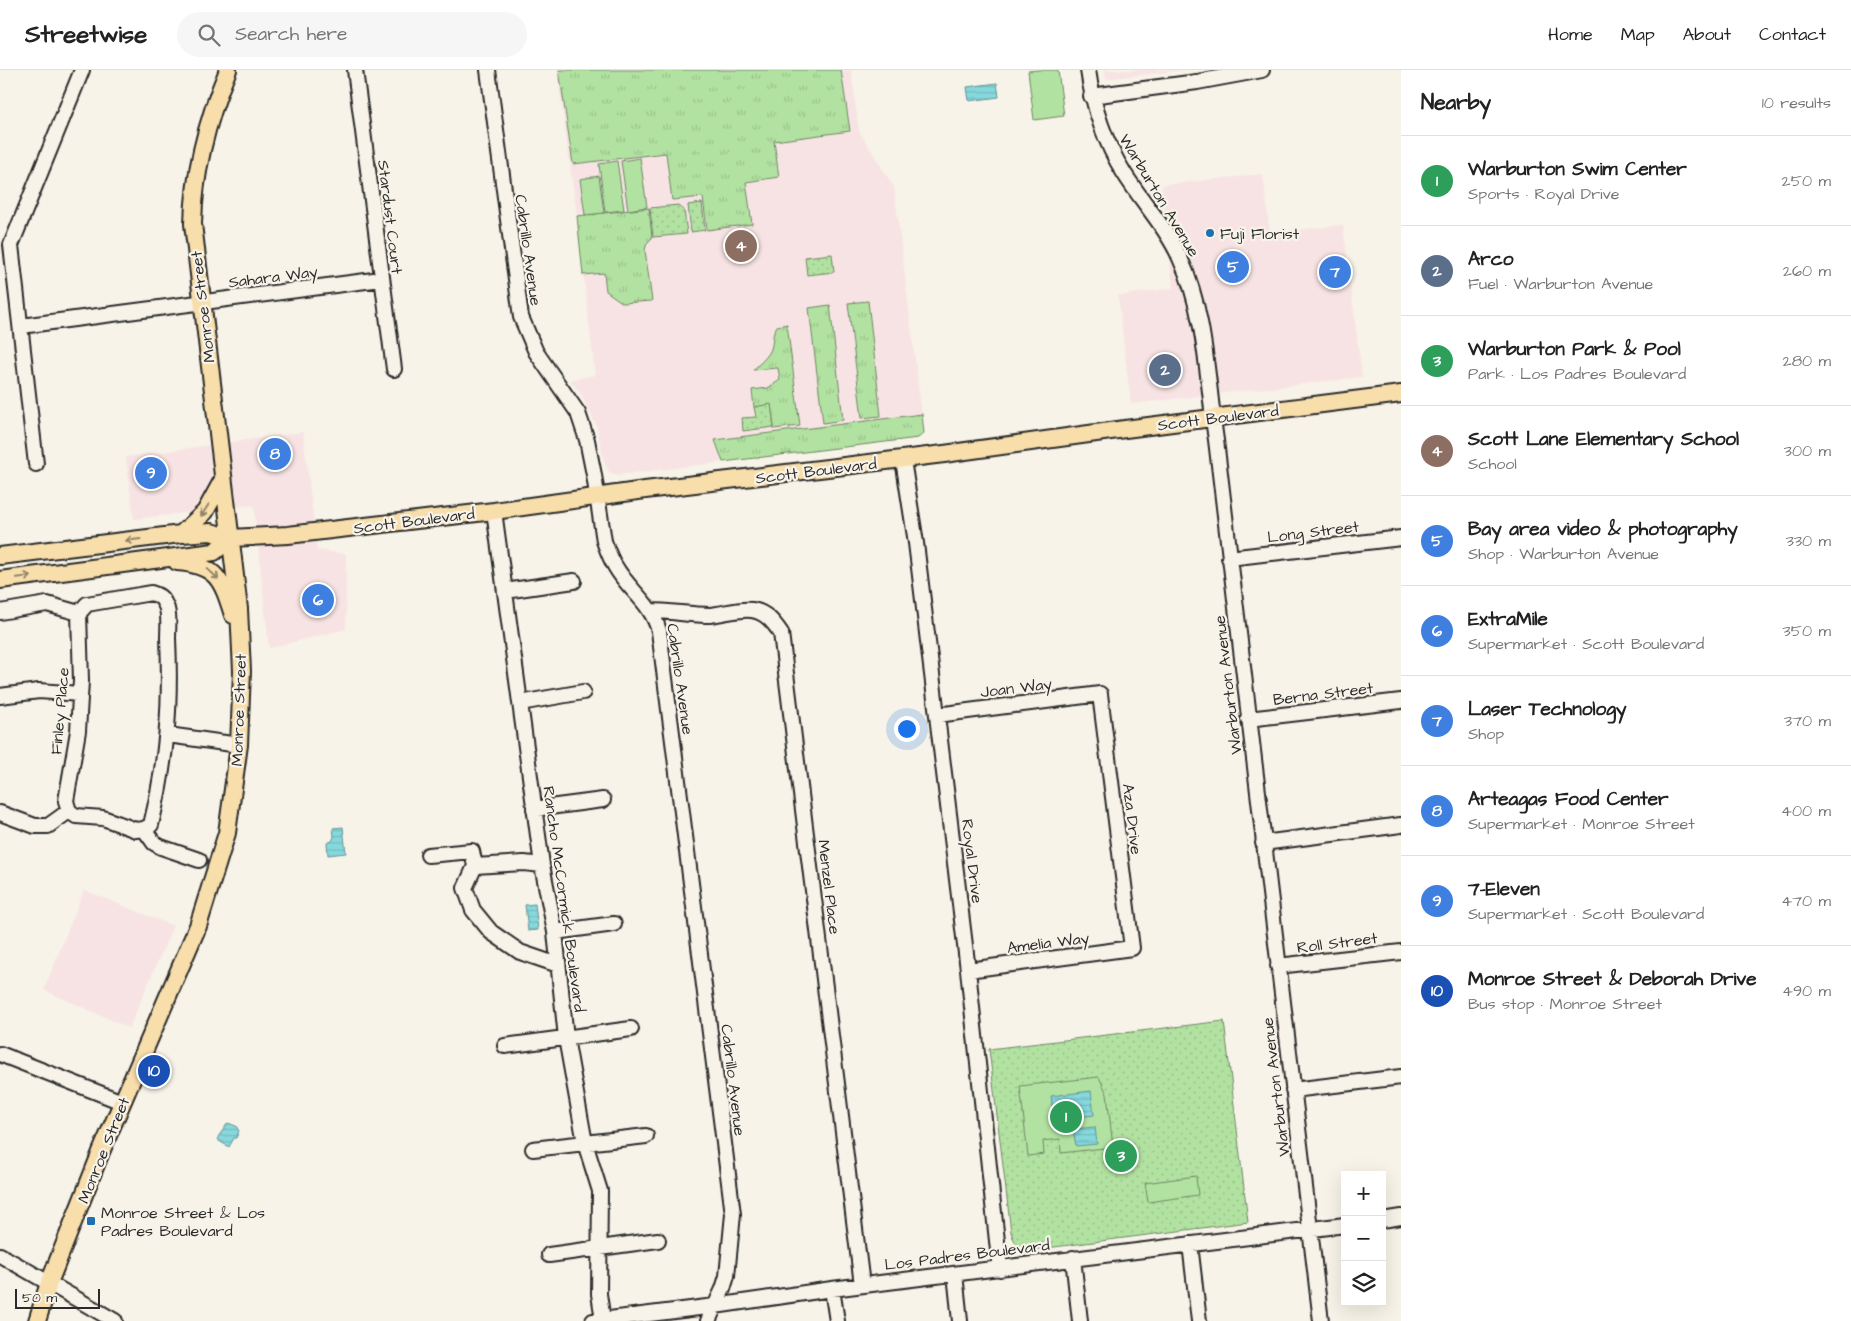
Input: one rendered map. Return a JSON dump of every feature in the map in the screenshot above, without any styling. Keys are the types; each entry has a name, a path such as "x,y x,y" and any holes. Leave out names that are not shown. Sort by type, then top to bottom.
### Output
{"main road":[{"name":"Monroe Street","path":"37,1321 49,1283 122,1102 198,926 227,833 239,745 242,671 239,609 201,304 193,224 193,196 206,130 228,70"},
{"name":"Scott Boulevard","path":"0,556 181,534 211,532 231,538 270,537 903,460 1401,394"},
{"path":"181,534 205,512 222,480"},
{"path":"0,580 214,552 231,538"},
{"path":"150,560 193,564 211,572 224,587 240,636"}],"street":[{"path":"36,464 11,245 82,70"},
{"name":"Stardust Court","path":"355,70 394,369"},
{"name":"Cabrillo Avenue","path":"488,70 521,317 536,352 578,414 587,440 604,540 609,555 615,567 651,611 659,631 733,1214 728,1276 708,1321"},
{"name":"Warburton Avenue","path":"1088,70 1091,96 1110,147 1124,173 1161,224 1184,267 1196,303 1212,418 1321,1321"},
{"path":"1091,96 1197,82 1262,70"},
{"name":"Sahara Way","path":"21,326 381,280"},
{"name":"Royal Drive","path":"903,460 916,543 968,970 1000,1269"},
{"name":"Rancho McCormick Boulevard","path":"494,511 542,865 555,932 566,1038 585,1143 600,1191 598,1320"},
{"name":"Long Street","path":"1229,558 1401,538"},
{"path":"505,591 574,581"},
{"path":"0,612 47,604 79,613 87,604 151,593 158,595 166,605 170,678 168,735 161,785 151,824 144,829 136,830 103,818 76,816 69,811 48,826 35,826 0,813"},
{"name":"Menzel Place","path":"651,611 672,611 689,615 712,615 752,610 771,618 781,634 862,1285"},
{"name":"Finley Place","path":"69,811 66,801 78,731 80,694 79,613"},
{"path":"0,696 39,691 80,694"},
{"path":"520,703 583,692"},
{"name":"Joan Way","path":"937,715 1100,694"},
{"name":"Aza Drive","path":"1100,694 1132,948"},
{"name":"Berna Street","path":"1248,719 1401,701"},
{"path":"168,735 239,745"},
{"path":"534,808 602,800"},
{"path":"1263,842 1401,825"},
{"path":"144,829 154,843 161,847 199,860"},
{"path":"428,855 472,851 475,866 465,888 473,910 491,932 520,952 558,965"},
{"path":"475,866 524,863 542,865"},
{"path":"555,932 614,924"},
{"name":"Amelia Way","path":"968,970 1132,948"},
{"name":"Roll Street","path":"1278,966 1401,952"},
{"path":"505,1046 631,1029"},
{"path":"0,1054 122,1102"},
{"path":"1293,1090 1401,1078"},
{"path":"533,1149 646,1136"},
{"path":"1386,1219 1401,1217"},
{"name":"Los Padres Boulevard","path":"598,1320 1073,1258 1341,1225"},
{"path":"549,1255 658,1240"},
{"path":"1190,1244 1199,1321"},
{"path":"0,1255 115,1321"},
{"path":"1073,1258 1080,1321"},
{"path":"955,1274 960,1321"},
{"path":"832,1289 837,1321"}],"shaded area":[{"path":"557,70 851,70 859,131 894,187 924,433 918,438 617,475 609,472 605,465 597,428 581,394 570,380 595,375 577,216"},
{"path":"1105,70 1184,70 1106,79"},
{"path":"1263,174 1270,233 1343,225 1362,377 1131,404 1118,296 1173,288 1162,185"},
{"path":"303,432 317,550 346,554 346,629 269,648 254,505 134,519 126,457"},
{"path":"84,890 173,926 129,1028 44,990"}],"green space":[{"path":"559,70 841,70 850,131 774,141 779,177 746,182 752,224 707,230 703,197 672,200 666,153 573,164"},
{"path":"1058,70 1064,116 1034,120 1028,71"},
{"path":"640,158 647,207 628,210 621,161"},
{"path":"617,161 624,210 605,212 599,164"},
{"path":"599,176 604,213 585,215 580,179"},
{"path":"702,203 705,230 691,232 688,205"},
{"path":"678,205 684,210 687,234 653,237 650,208"},
{"path":"649,208 652,238 647,243 645,250 652,301 623,303 606,291 604,273 583,275 577,216"},
{"path":"832,254 834,272 807,275 805,257"},
{"path":"868,301 881,416 862,418 848,303"},
{"path":"830,305 843,420 823,423 809,308"},
{"path":"787,324 800,426 773,429 771,405 754,407 752,390 768,388 780,380 778,368 753,370 770,352 777,326"},
{"path":"771,404 774,427 743,431 742,418 756,417 754,407"},
{"path":"922,414 924,433 918,438 723,462 715,440"},
{"path":"1224,1021 1248,1222 1031,1250 1023,1248 1018,1244 1011,1232 989,1049"},
{"path":"1099,1077 1107,1094 1113,1147 1061,1153 1060,1139 1043,1141 1044,1154 1028,1156 1020,1086"},
{"path":"1196,1176 1198,1195 1148,1202 1145,1183"}],"water":[{"path":"997,83 999,97 969,101 967,87"},
{"path":"343,827 346,853 328,855 327,843 332,841 334,837 333,828"},
{"path":"535,904 538,930 528,931 525,905"},
{"path":"1091,1091 1094,1115 1054,1120 1051,1096"},
{"path":"228,1123 236,1126 239,1131 229,1147 219,1141 218,1137"},
{"path":"1095,1127 1097,1144 1076,1146 1073,1129"}],"place":[{"name":"Fuji Florist","path":"1210,233"},
{"name":"Scott Lane Elementary School","path":"741,246"},
{"name":"Bay area video & photography","path":"1233,267"},
{"name":"Laser Technology","path":"1335,272"},
{"name":"Arco","path":"1165,370"},
{"name":"Arteagas Food Center","path":"275,454"},
{"name":"7-Eleven","path":"151,473"},
{"name":"ExtraMile","path":"318,600"},
{"name":"Monroe Street & Deborah Drive","path":"154,1071"},
{"name":"Warburton Swim Center","path":"1066,1117"},
{"name":"Warburton Park & Pool","path":"1121,1156"},
{"name":"Monroe Street & Los Padres Boulevard","path":"91,1221"}]}
